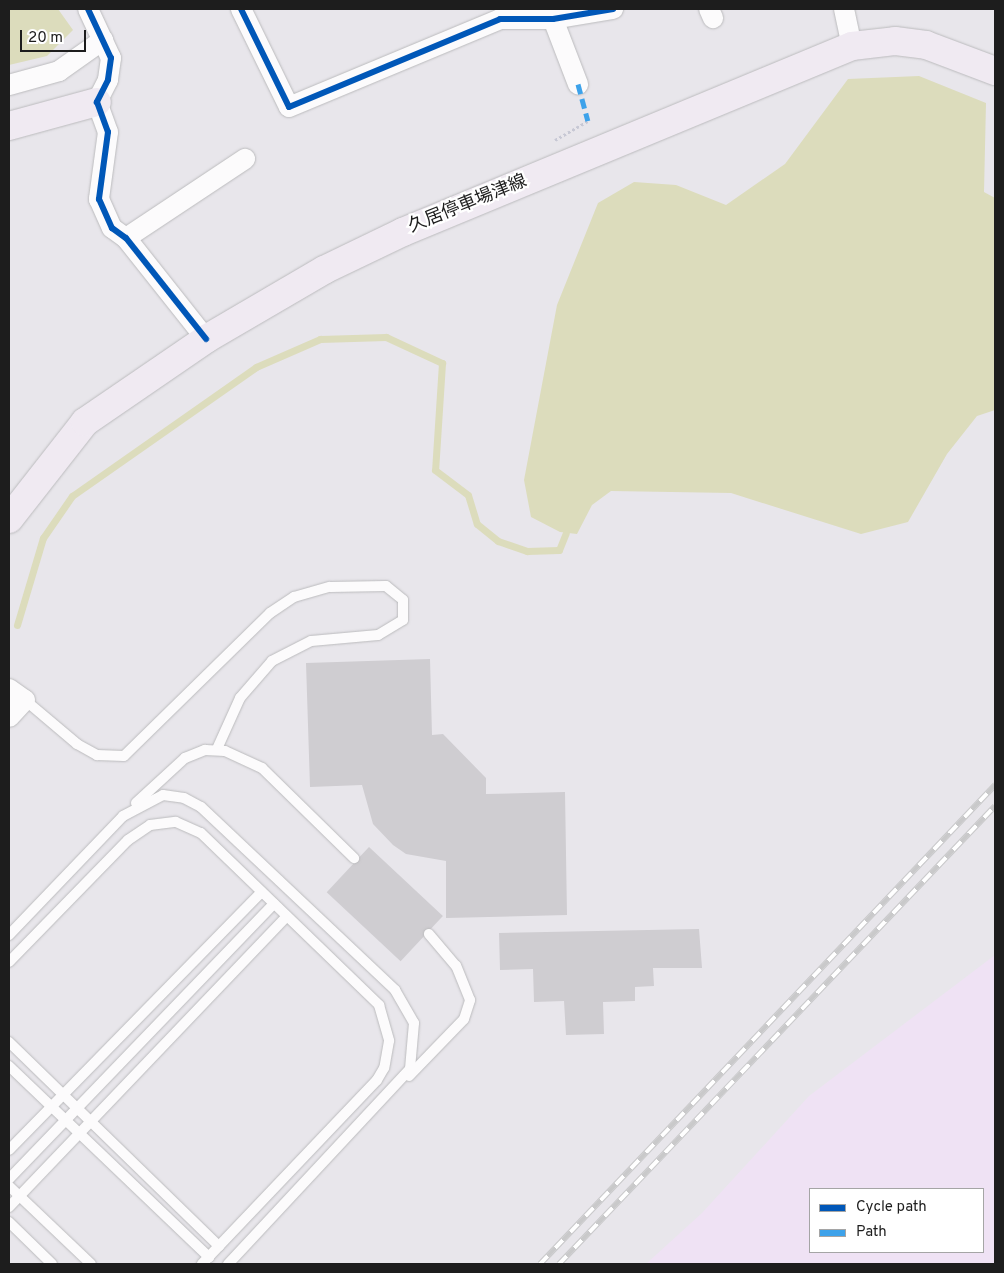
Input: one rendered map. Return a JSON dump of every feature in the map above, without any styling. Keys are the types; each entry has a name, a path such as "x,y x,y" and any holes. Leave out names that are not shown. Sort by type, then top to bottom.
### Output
{"main road":[{"name":"久居停車場津線","path":"9,519 85,422 206,340 324,270 402,232 852,46 895,41 926,46 995,71"},
{"path":"9,126 97,102"}],"street":[{"path":"88,9 111,58 108,80 97,102 108,132 99,199 112,228 126,238 206,340"},
{"path":"242,9 289,107 500,19 553,19 613,9"},
{"path":"844,9 852,46"},
{"path":"553,19 578,84"},
{"path":"9,84 59,71 103,40"},
{"path":"126,238 245,159"},
{"path":"9,717 17,694"}],"lane":[{"path":"17,694 77,744 97,755 124,756 270,613 294,597 330,587 386,586 402,600 402,620 378,635 311,641 272,661 240,698 217,749"},
{"path":"9,935 123,816 185,758 217,749 262,768 354,858"},
{"path":"123,816 163,795 184,798 201,807 395,990 414,1023 416,1038 410,1069 396,1089"},
{"path":"9,962 128,840 150,825 176,822 195,830 379,1005 388,1029 388,1055 377,1080 205,1261 80,1133 9,1066"},
{"path":"9,1150 50,1106 262,892"},
{"path":"9,1180 274,904"},
{"path":"9,1207 287,916"},
{"path":"228,1264 464,1018 470,1000 456,966 429,934"},
{"path":"9,1042 219,1246"},
{"path":"9,1186 91,1264"},
{"path":"9,1222 52,1264"}],"shaded area":[{"path":"9,9 58,9 73,30 47,56 9,65"},
{"path":"919,76 986,103 984,192 995,198 995,410 977,416 947,454 908,522 861,534 731,493 611,491 592,505 577,534 560,532 531,517 524,480 557,305 598,203 634,182 676,185 726,205 785,164 848,79"},
{"path":"995,955 995,1264 646,1264 702,1213 809,1096"}],"building":[{"path":"430,659 432,735 443,734 486,778 486,794 565,792 567,915 446,918 446,861 406,854 393,845 373,824 362,785 310,787 306,663"},
{"path":"369,847 443,916 401,961 327,892"},
{"path":"699,929 702,968 653,968 654,986 635,987 635,1001 603,1002 604,1034 566,1035 564,1001 534,1002 533,969 500,970 499,933"}],"waterway":[{"path":"17,625 43,538 72,496 256,367 320,339 386,337 442,363 435,470 468,495 477,524 498,541 527,551 559,550 566,533"}],"railway":[{"path":"540,1264 995,785"},
{"path":"559,1264 995,806"}],"marked path":[{"path":"578,84 588,121"}],"cycle path":[{"path":"88,9 111,58 108,80 97,102 108,132 99,199 112,228 126,238 206,339"},
{"path":"241,9 289,107 500,19 553,19 613,9"}]}
